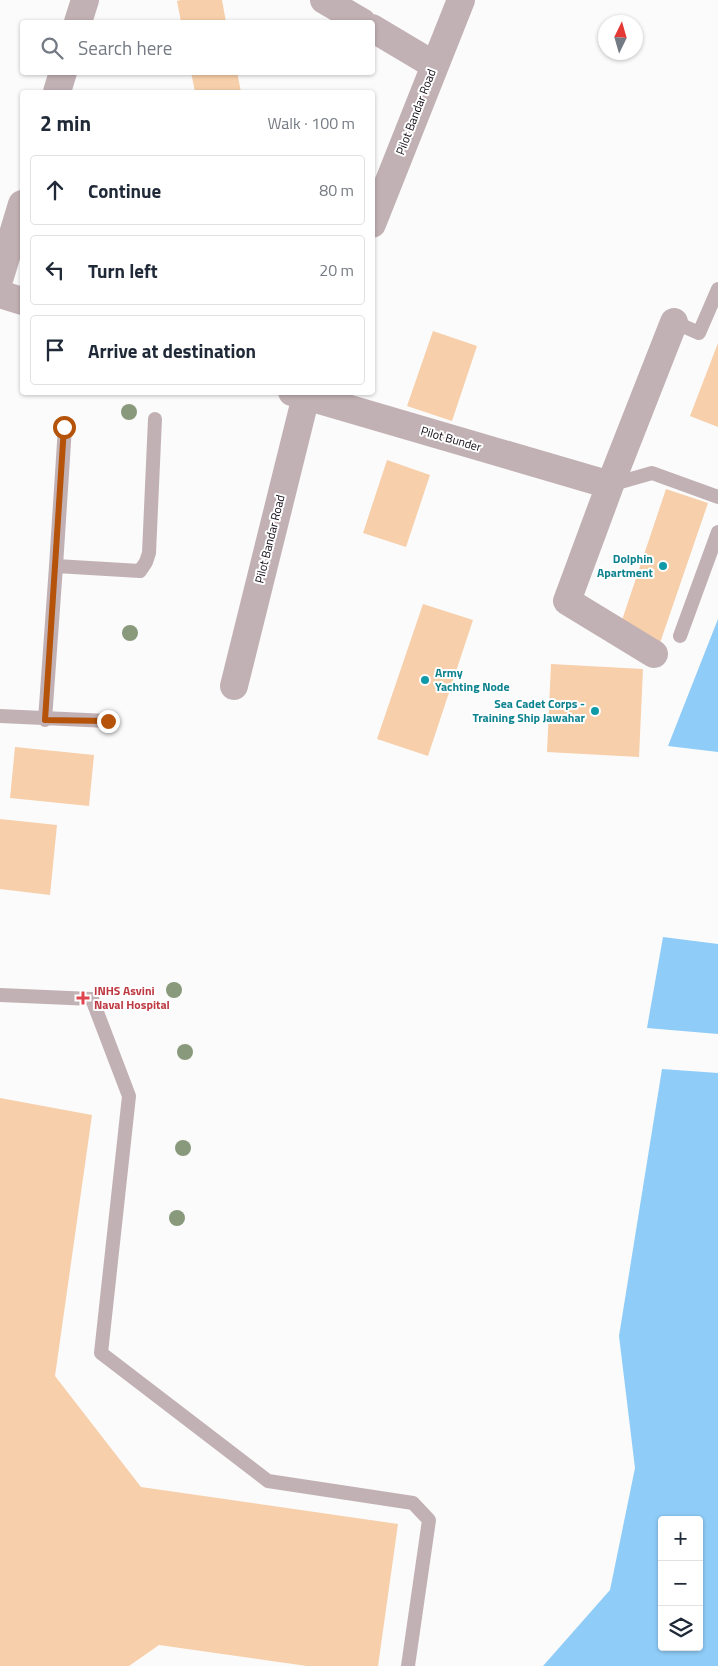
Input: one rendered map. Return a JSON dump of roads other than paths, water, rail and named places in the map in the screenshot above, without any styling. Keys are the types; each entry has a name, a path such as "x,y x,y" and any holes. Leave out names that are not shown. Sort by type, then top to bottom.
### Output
{"street":[{"path":"79,20 85,0"},
{"path":"324,0 359,20"},
{"name":"Pilot Bandar Road","path":"375,216 461,0"},
{"path":"375,30 434,64"},
{"path":"58,90 62,75"},
{"path":"0,277 20,211"},
{"path":"0,294 20,300"},
{"path":"654,654 567,601 674,322"},
{"name":"Pilot Bandar Road","path":"234,686 302,395"},
{"name":"Pilot Bunder","path":"305,395 610,485"}],"lane":[{"path":"674,322 699,333 718,289"},
{"path":"56,566 140,571 149,553 155,419"},
{"path":"45,720 64,427"},
{"path":"610,485 652,473 718,497"},
{"path":"680,636 718,532"},
{"path":"0,716 45,720 108,721"},
{"path":"0,995 92,999 129,1096 101,1353 268,1481 413,1503 429,1520 408,1666"}],"water":[{"path":"718,619 718,752 668,746"},
{"path":"663,937 718,944 718,1034 647,1028"},
{"path":"662,1069 718,1073 718,1666 543,1666 610,1590 635,1468 619,1336"}],"place":[{"name":"Dolphin Apartment","path":"663,566"},
{"name":"Army Yachting Node","path":"425,680"},
{"name":"Sea Cadet Corps - Training Ship Jawahar","path":"595,711"},
{"name":"INHS Asvini Naval Hospital","path":"83,998"}]}
